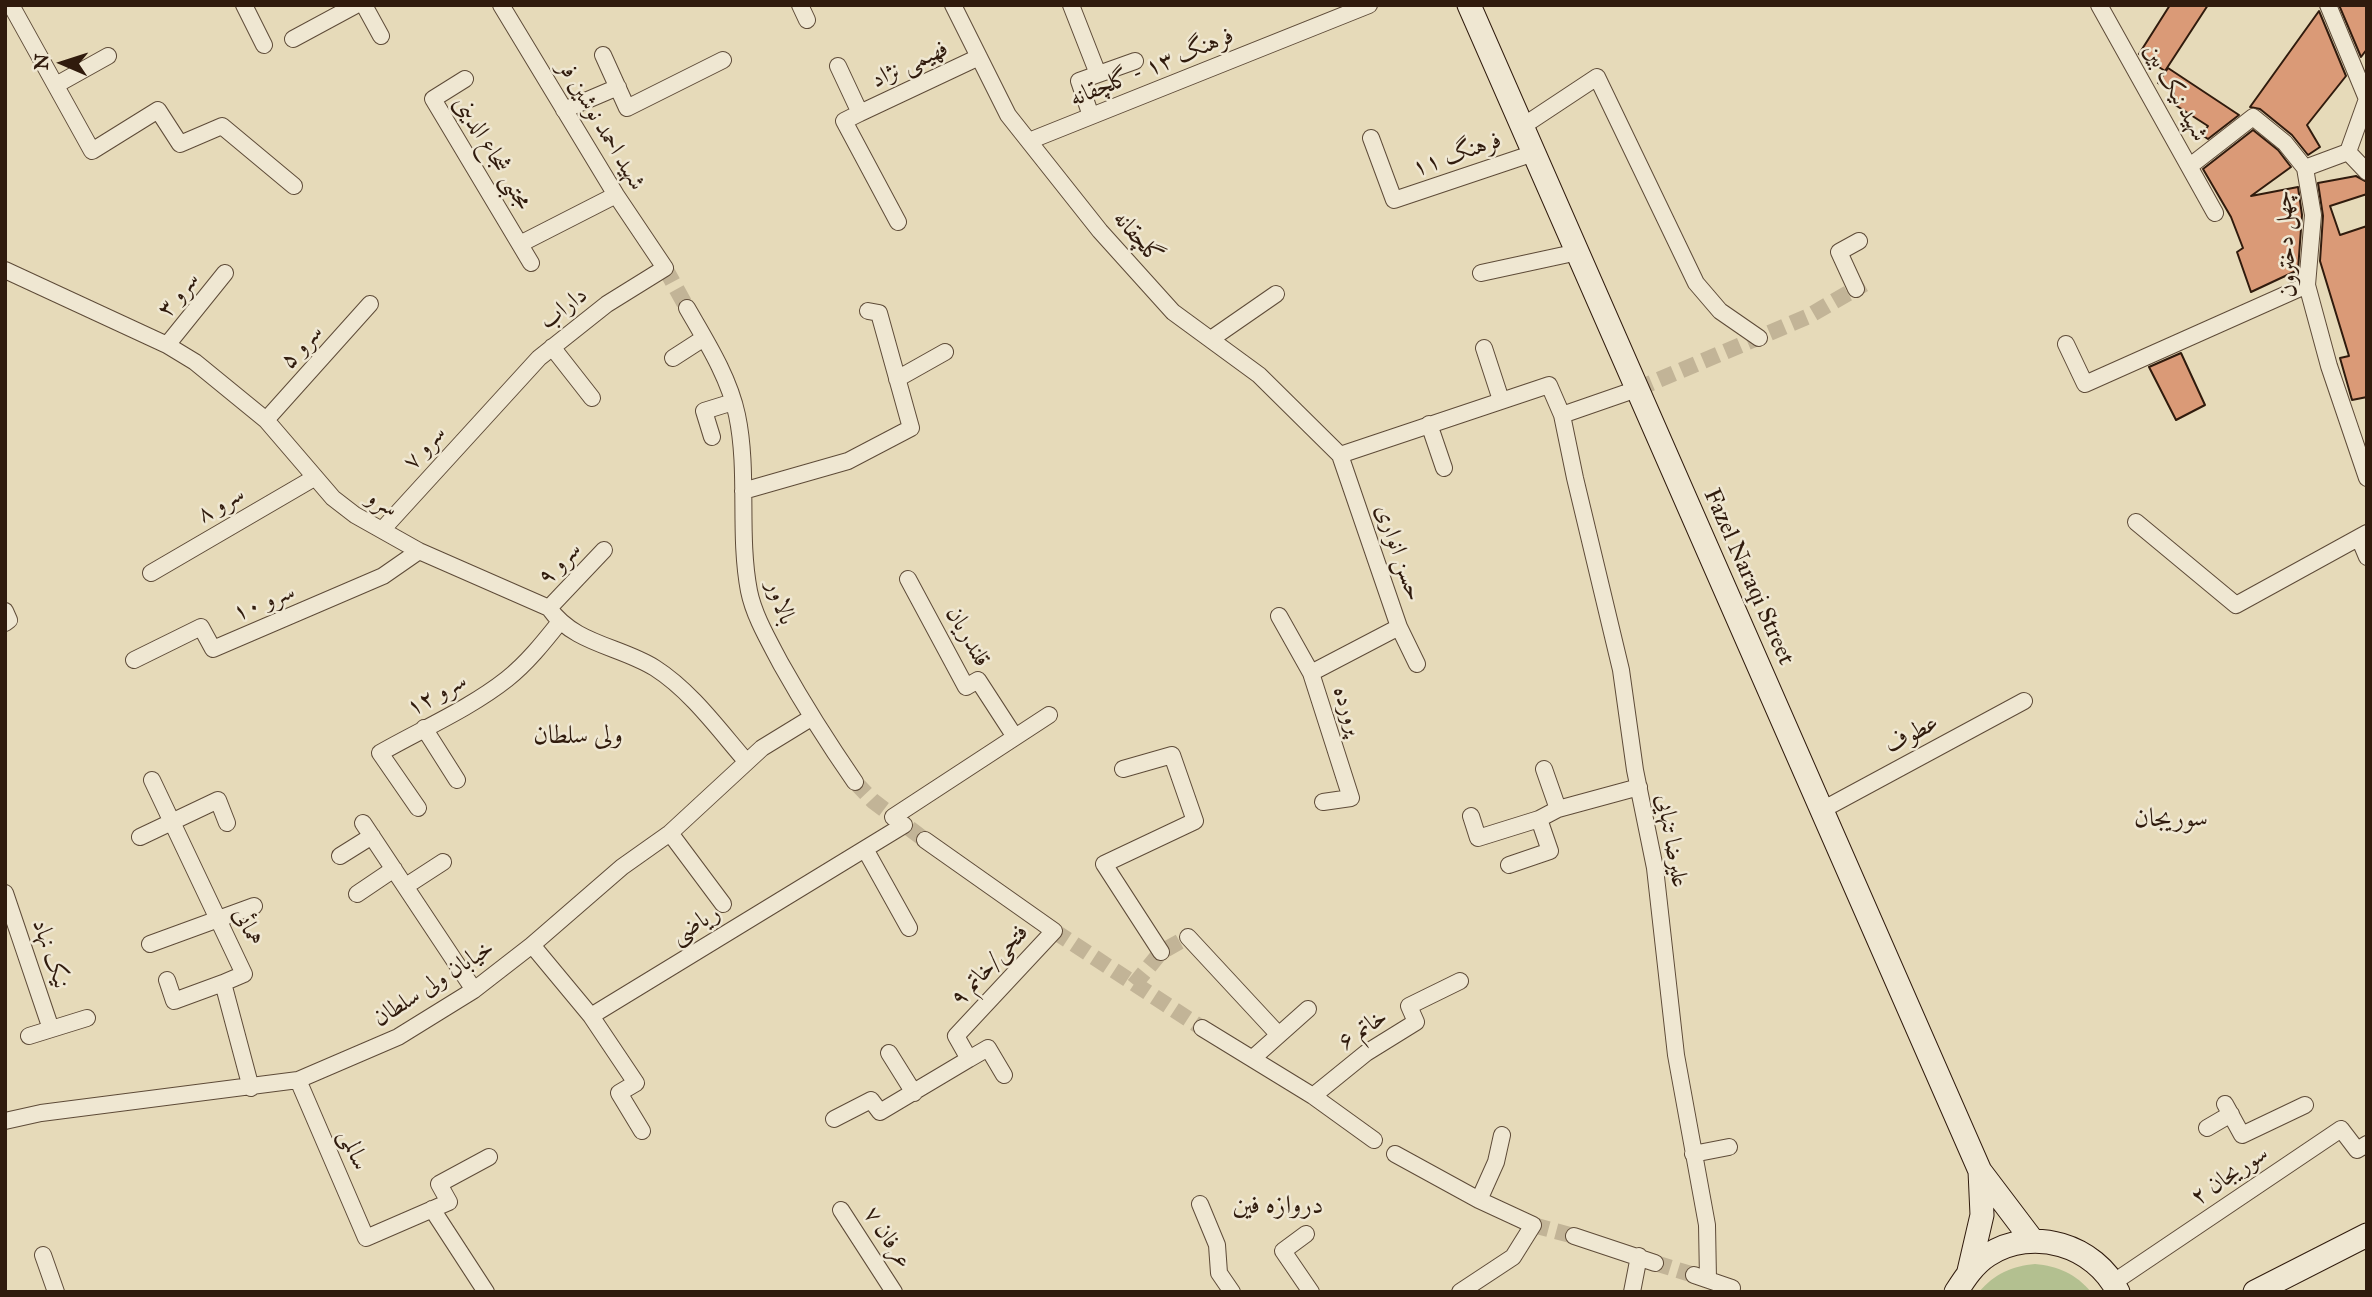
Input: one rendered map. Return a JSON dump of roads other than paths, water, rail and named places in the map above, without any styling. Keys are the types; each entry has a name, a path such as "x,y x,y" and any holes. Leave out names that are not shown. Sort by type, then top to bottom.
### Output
{"main road":[{"name":"Fazel Naraqi Street","path":"1469,5 1980,1171"},
{"path":"1980,1171 2033,1241"},
{"path":"1969,1271 1982,1215 1980,1171"},
{"path":"2255,1292 2367,1235"},
{"path":"1956,1292 1969,1271 1988,1255 2010,1245 2033,1241 2057,1243 2080,1251 2099,1265 2116,1287"}],"street":[{"path":"11,5 92,150 158,110 180,144 222,126 294,186"},
{"path":"244,5 264,45"},
{"name":"شهید احمد نوشین فر","path":"501,5 616,195 665,268"},
{"name":"گلچقانه","path":"953,5 1008,115 1100,231 1173,312 1259,374 1340,456"},
{"path":"1071,5 1098,74"},
{"name":"فرهنگ ۱۳ - گلچقانه","path":"1029,141 1369,5"},
{"name":"شهید نیک بین","path":"2099,5 2216,213"},
{"path":"2190,166 2253,117 2285,143 2305,168 2348,152 2367,99 2328,5"},
{"path":"293,39 365,6 381,36"},
{"path":"603,55 627,108 723,60"},
{"path":"56,85 108,56"},
{"name":"فهیمی نژاد","path":"860,113 979,57"},
{"path":"1091,116 1079,81 1136,61"},
{"path":"838,66 860,113 844,121 898,222"},
{"path":"1523,126 1597,77 1696,283 1720,311 1759,338"},
{"name":"مجتبی شجاع الدینی","path":"465,79 433,99 531,263"},
{"path":"564,110 618,87"},
{"name":"فرهنگ ۱۱","path":"1371,138 1394,200 1534,153"},
{"path":"2348,152 2367,172"},
{"name":"چهل دخترون","path":"2305,168 2313,215 2307,285 2329,366 2367,478"},
{"path":"520,244 616,195"},
{"path":"1856,289 1839,252 1858,241"},
{"path":"1480,273 1578,253"},
{"name":"داراب","path":"501,398 552,347 607,304 665,268"},
{"name":"سرو","path":"5,270 167,345 195,362 267,420 314,478 344,507 419,551 549,608"},
{"name":"سرو ۳","path":"167,345 225,273"},
{"path":"2066,344 2085,384 2307,285"},
{"path":"1211,340 1276,294"},
{"name":"سرو ۵","path":"267,420 370,304"},
{"name":"بالاور","path":"687,308 733,402 740,438 748,580 753,605 771,645 811,718 855,782"},
{"path":"743,491 848,461 911,428 879,313 868,311"},
{"path":"673,358 704,338"},
{"path":"552,347 592,398"},
{"path":"1340,456 1501,400 1484,348"},
{"path":"897,379 945,352"},
{"name":"علیرضا تنهایی","path":"1501,400 1549,385 1562,415 1621,670 1655,868 1676,1055 1707,1225 1701,1277 1732,1288"},
{"path":"1562,415 1637,389"},
{"name":"سرو ۷","path":"382,530 501,398"},
{"path":"712,438 704,411 733,402"},
{"path":"1429,424 1444,468"},
{"name":"حسن انواری","path":"1340,456 1399,627 1417,664"},
{"name":"سرو ۸","path":"151,573 314,478"},
{"path":"2136,522 2236,605 2363,536 2367,556"},
{"name":"سرو ۱۰","path":"134,660 201,627 212,649 383,576 419,551"},
{"name":"سرو ۹","path":"549,608 604,551"},
{"name":"قلندریان","path":"908,579 966,687 978,680 1015,737"},
{"path":"549,608 559,623 583,637 658,670 687,696 746,761"},
{"path":"5,611 9,620 5,623"},
{"name":"پرورده","path":"1279,616 1311,673 1351,798 1323,802"},
{"name":"سرو ۱۲","path":"418,808 380,753 505,681 540,647 559,623"},
{"path":"1311,673 1399,627"},
{"name":"عطوف","path":"1822,810 2024,701"},
{"name":"ریاضی","path":"591,1016 864,849 898,821 1049,715"},
{"name":"خیابان ولی سلطان","path":"5,1121 78,1108 298,1080 398,1037 474,990 532,945 622,867 670,833 746,761 779,736 811,718"},
{"path":"424,728 457,780"},
{"path":"1124,769 1172,755 1195,821 1104,864 1161,952"},
{"path":"1544,769 1558,809"},
{"name":"همائی","path":"152,780 244,974 223,983"},
{"path":"1471,816 1478,838 1539,819 1558,809 1639,787"},
{"path":"140,837 218,800 227,823"},
{"path":"1509,865 1550,851 1539,819"},
{"path":"340,856 368,830 474,990"},
{"path":"670,833 723,904"},
{"name":"فتحی/خاتم ۹","path":"925,840 1054,932 956,1036 969,1059"},
{"path":"864,849 909,928"},
{"path":"406,886 443,862"},
{"path":"357,894 394,869"},
{"name":"نیک نهاد","path":"5,893 51,1029"},
{"path":"150,944 254,906"},
{"path":"1188,937 1278,1034"},
{"path":"532,945 591,1016 636,1083 619,1093 642,1131"},
{"path":"167,980 174,1001 223,983 251,1088"},
{"name":"خاتم ۶","path":"1312,1096 1366,1053 1416,1022 1409,1006 1460,981"},
{"path":"1253,1058 1308,1009"},
{"path":"29,1037 87,1018"},
{"path":"1202,1028 1312,1096 1374,1140"},
{"path":"834,1118 871,1100 880,1112 988,1048 1004,1075"},
{"path":"889,1053 914,1093"},
{"name":"سالمی","path":"298,1080 366,1238 432,1209"},
{"path":"2207,1128 2228,1109 2242,1135 2305,1105"},
{"name":"سوریجان ۲","path":"2116,1287 2342,1129 2357,1150 2367,1144"},
{"path":"1479,1200 1494,1169 1502,1135"},
{"path":"1693,1154 1729,1147"},
{"path":"1395,1154 1479,1200 1533,1225 1514,1257 1460,1292"},
{"path":"486,1292 432,1209 449,1202 439,1184 489,1157"},
{"path":"1199,1203 1217,1245 1219,1273 1232,1292"},
{"name":"عرفان ۷","path":"841,1210 894,1292"},
{"path":"1306,1234 1283,1251 1311,1292"},
{"path":"1574,1236 1655,1263"},
{"path":"43,1255 56,1292"},
{"path":"1632,1292 1639,1256"}],"tunnel":[{"path":"665,268 687,308"},
{"path":"1637,389 1807,317 1864,284"},
{"path":"855,782 873,801 925,840"},
{"path":"1054,931 1202,1028"},
{"path":"1134,985 1161,952 1188,937"},
{"path":"1533,1225 1574,1236"},
{"path":"1655,1263 1694,1275"}],"district":[{"name":"ولی سلطان","path":"578,737"},
{"name":"سوریجان","path":"2171,820"},
{"name":"دروازه فین","path":"1278,1207"}]}
